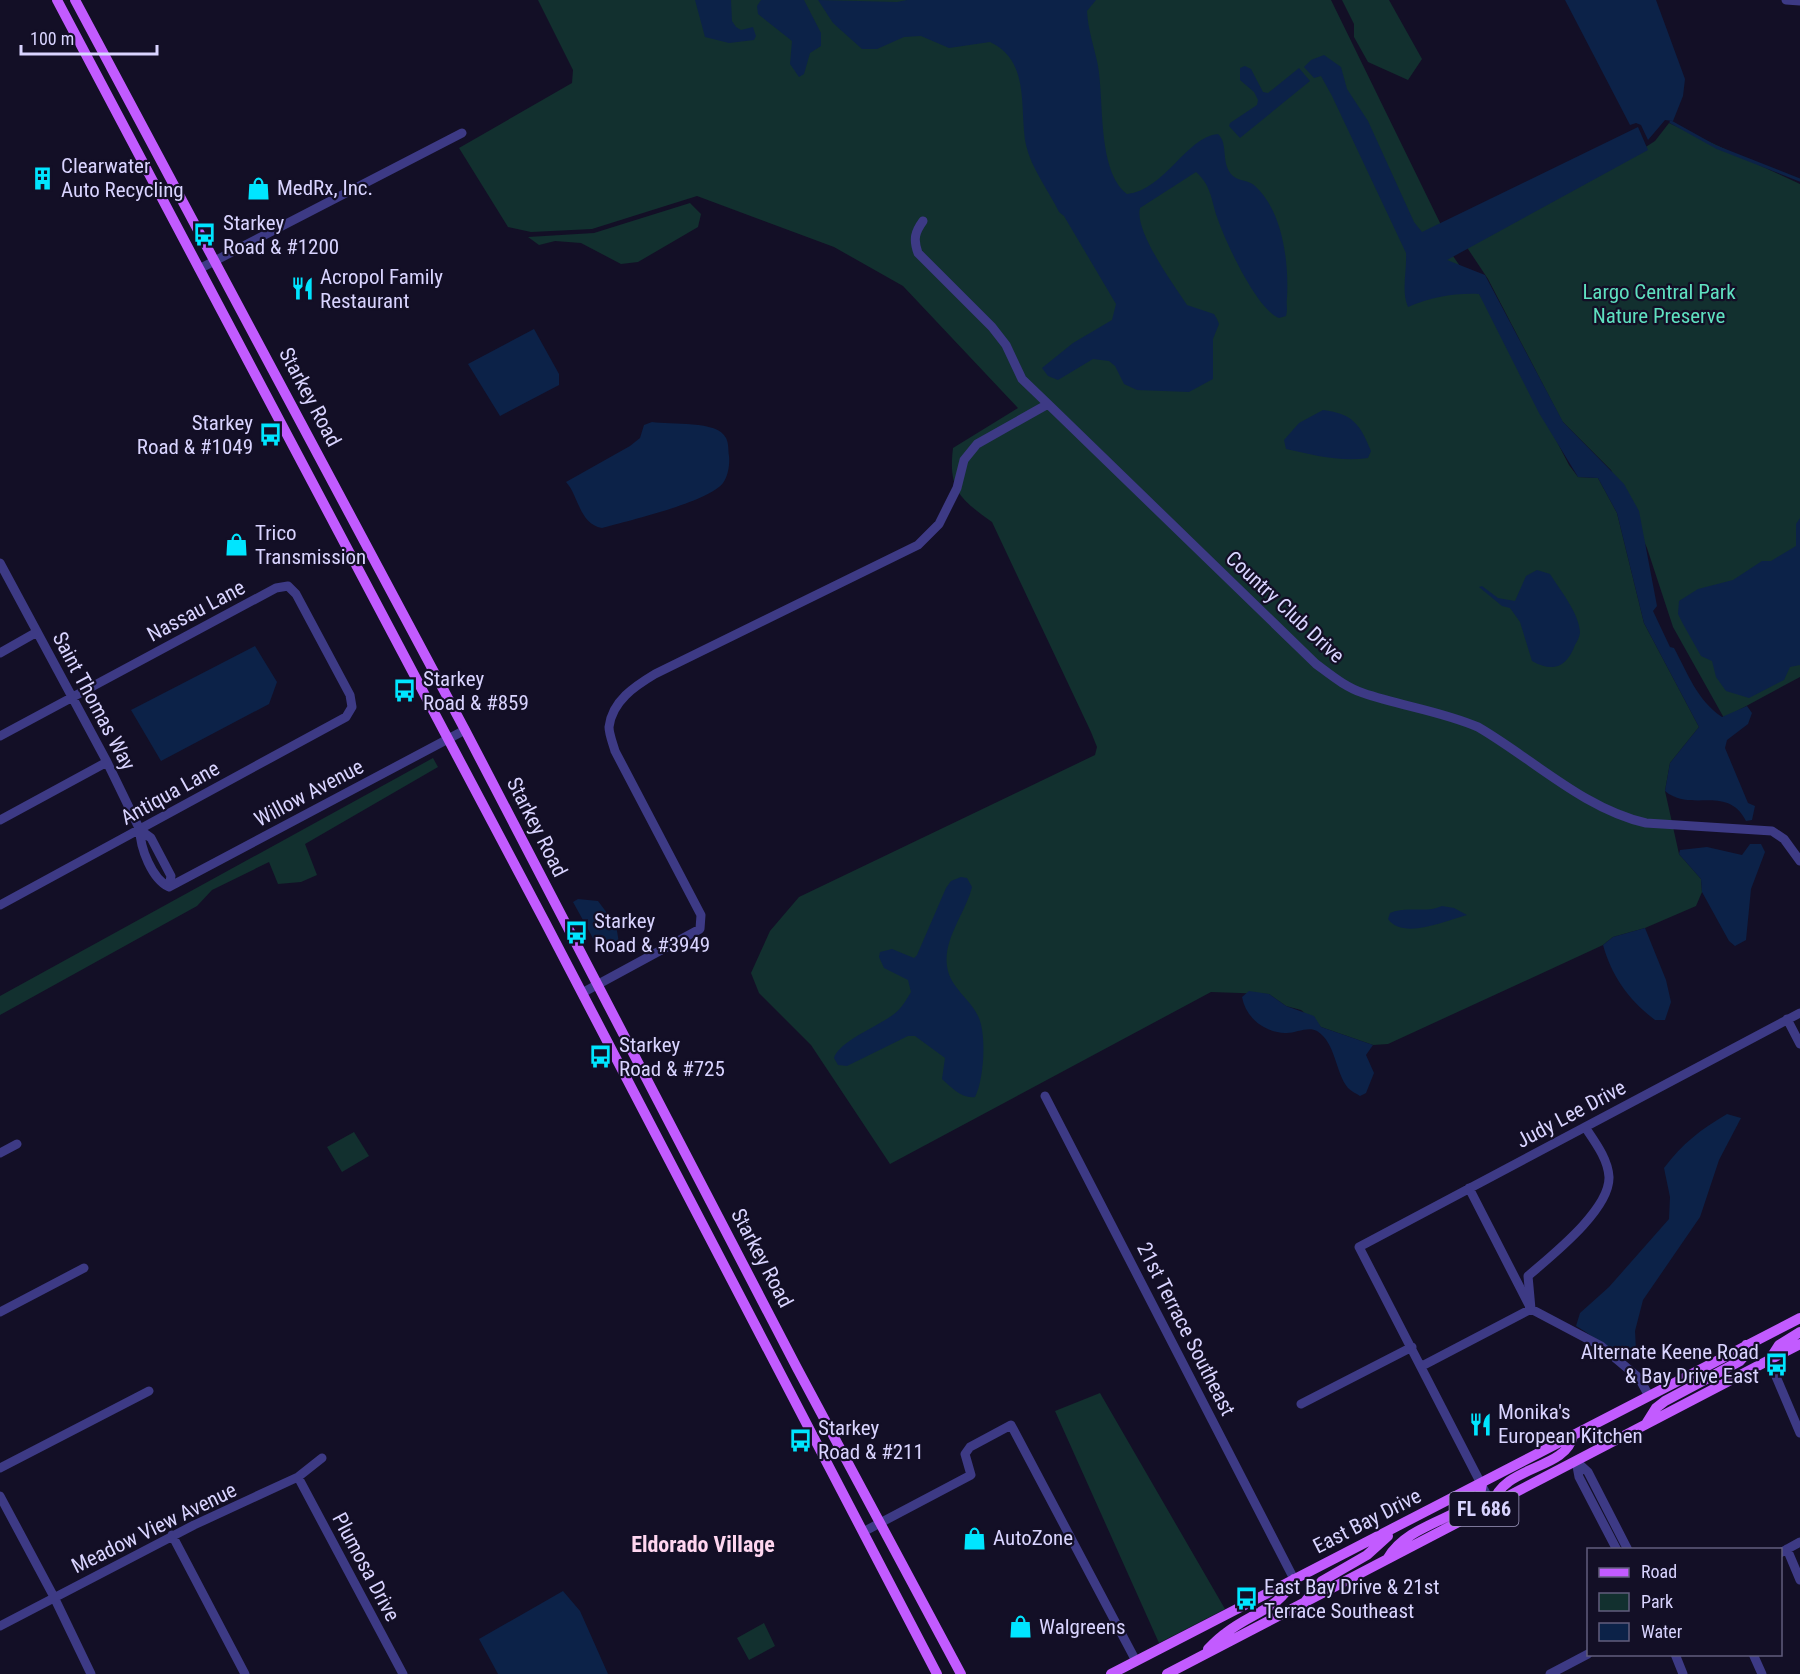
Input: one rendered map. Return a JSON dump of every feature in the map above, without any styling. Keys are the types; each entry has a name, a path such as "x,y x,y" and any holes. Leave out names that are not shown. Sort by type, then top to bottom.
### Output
{"main road":[{"name":"Starkey Road","path":"57,0 582,993 937,1674"},
{"name":"Starkey Road","path":"75,0 465,730 961,1674"},
{"name":"East Bay Drive","path":"1111,1674 1800,1318"},
{"path":"1769,1360 1779,1345 1800,1332"},
{"name":"East Bay Drive","path":"1167,1674 1800,1344"},
{"path":"1646,1425 1656,1408 1665,1401 1740,1361 1747,1353 1746,1346"},
{"path":"1492,1505 1501,1485 1560,1455 1571,1443 1573,1436"},
{"path":"1388,1559 1392,1550 1406,1538 1479,1499 1482,1484"},
{"path":"1305,1603 1322,1581 1367,1555 1397,1528"},
{"path":"1197,1659 1227,1632 1278,1603 1288,1592 1294,1579"}],"street":[{"path":"1786,0 1800,1"},
{"path":"199,269 462,133"},
{"name":"Country Club Drive","path":"923,221 916,232 914,242 918,253 992,327 1006,345 1022,379 1316,664 1340,682 1362,693 1456,717 1478,728 1602,808 1626,818 1646,823 1772,831 1784,839 1800,861"},
{"path":"582,993 700,929 701,915 615,751 609,728 617,705 633,687 655,674 918,544 939,524 957,488 964,460 977,444 1048,404"},
{"name":"Saint Thomas Way","path":"0,564 107,762 140,830 151,838 171,876 170,886"},
{"name":"Nassau Lane","path":"0,736 276,588 288,586 296,594 350,695 352,707"},
{"path":"0,653 37,632"},
{"name":"Antiqua Lane","path":"0,905 346,717 352,707"},
{"name":"Willow Avenue","path":"170,886 465,730"},
{"path":"0,820 107,762"},
{"name":"Judy Lee Drive","path":"1412,1347 1359,1247 1800,1013"},
{"path":"1787,1019 1800,1044"},
{"name":"21st Terrace Southeast","path":"1045,1096 1294,1579"},
{"path":"1531,1309 1528,1276 1599,1205 1609,1178 1600,1149 1586,1127"},
{"path":"0,1153 17,1144"},
{"path":"1469,1188 1531,1309 1601,1346 1628,1367 1649,1396"},
{"path":"0,1311 84,1268"},
{"path":"1422,1366 1531,1309"},
{"path":"1301,1404 1412,1347 1492,1505"},
{"path":"1769,1360 1800,1433"},
{"path":"0,1468 149,1391"},
{"path":"863,1532 971,1475 965,1454 970,1447 1011,1425 1136,1661"},
{"name":"Meadow View Avenue","path":"0,1626 172,1535 298,1477 322,1458"},
{"path":"1576,1461 1579,1477 1616,1548"},
{"path":"1576,1461 1588,1472 1627,1548"},
{"name":"Plumosa Drive","path":"298,1477 403,1674"},
{"path":"0,1496 54,1597 91,1674"},
{"path":"172,1535 245,1674"},
{"path":"1800,1542 1784,1551 1800,1580"},
{"path":"1550,1674 1587,1655"},
{"path":"1676,1656 1683,1674"},
{"path":"1754,1656 1762,1674"}],"green space":[{"path":"538,0 1331,0 1443,229 1453,256 1484,301 1569,465 1578,477 1598,478 1617,513 1644,623 1699,727 1670,763 1665,791 1679,854 1701,879 1702,892 1696,906 1645,928 1613,937 1603,945 1388,1044 1373,1045 1321,1027 1301,1010 1286,1006 1269,994 1211,992 890,1164 811,1045 759,993 751,973 770,931 799,897 1095,755 1097,747 1091,732 992,522 964,500 952,474 953,448 1018,408 903,286 834,247 697,196 592,229 531,232 508,227 459,148 572,83 573,70"},
{"path":"1342,0 1389,0 1422,59 1408,80 1368,62 1354,37 1354,24"},
{"name":"Largo Central Park Nature Preserve","path":"1669,123 1800,184 1800,677 1724,718 1673,627 1647,548 1611,470 1562,421 1488,279 1466,246 1638,152 1655,141"},
{"path":"690,203 701,214 698,227 638,262 621,264 581,243 555,241 539,245 528,237 594,233"},
{"path":"433,758 438,767 305,844 317,875 301,882 278,884 269,862 212,890 197,906 0,1015 0,996"},
{"path":"354,1132 369,1156 342,1172 327,1147"},
{"path":"1100,1393 1225,1609 1159,1643 1055,1411"},
{"path":"764,1623 775,1646 749,1660 737,1638"}],"water":[{"path":"695,0 731,0 732,21 741,30 753,27 756,36 754,40 729,43 705,37"},
{"path":"761,0 804,0 821,33 821,46 810,53 804,74 799,77 790,64 792,41 758,14 757,6"},
{"path":"818,0 897,2 907,0 1096,0 1087,11 1097,61 1106,151 1117,183 1127,194 1141,190 1164,174 1196,144 1206,137 1218,134 1223,143 1229,171 1235,178 1254,185 1272,208 1278,223 1287,269 1286,316 1279,318 1270,312 1252,289 1227,242 1208,187 1196,172 1140,208 1140,218 1156,258 1187,305 1214,314 1217,319 1219,324 1213,339 1213,379 1189,392 1137,390 1124,384 1115,366 1109,361 1093,359 1058,380 1048,376 1042,368 1073,343 1112,320 1116,304 1064,216 1059,212 1028,154 1021,87 1012,61 1003,50 990,42 949,48 921,36 904,37 877,49 862,49 833,23"},
{"path":"1565,0 1656,0 1685,79 1683,96 1673,121 1665,120 1648,140 1641,125 1636,123 1630,125"},
{"path":"1324,55 1341,67 1347,89 1368,121 1414,222 1422,232 1638,127 1648,150 1447,260 1485,275 1563,422 1624,484 1639,511 1657,606 1653,611 1670,647 1674,648 1700,695 1722,717 1747,706 1752,713 1748,724 1727,740 1725,748 1748,803 1755,806 1752,820 1746,821 1738,810 1729,804 1719,801 1686,800 1665,791 1670,763 1699,727 1644,623 1617,513 1598,478 1578,477 1539,413 1479,294 1443,296 1408,307 1405,288 1406,253 1332,96 1321,76 1314,78 1304,67 1311,60"},
{"path":"1245,66 1251,69 1263,92 1268,93 1299,68 1310,81 1240,138 1229,126 1230,123 1257,105 1258,100 1254,92 1240,80 1240,68"},
{"path":"534,329 559,374 559,385 500,416 468,364"},
{"path":"1323,410 1342,414 1359,427 1371,451 1368,458 1316,456 1286,449 1284,440 1299,423"},
{"path":"652,422 693,424 714,428 721,432 728,445 729,459 725,480 715,490 685,504 602,528 594,525 584,515 566,482 630,446 640,438 644,425"},
{"path":"1800,518 1800,665 1790,667 1784,680 1749,698 1726,691 1716,677 1712,661 1701,656 1683,624 1678,614 1679,601 1698,589 1733,580 1762,561 1771,561 1796,546 1796,524"},
{"path":"1537,570 1550,574 1568,602 1579,625 1580,635 1572,652 1563,663 1553,667 1546,667 1532,661 1520,622 1510,608 1502,606 1479,587 1482,586 1498,598 1515,601 1526,576"},
{"path":"255,646 277,682 269,704 161,761 131,710"},
{"path":"1750,844 1761,844 1765,852 1751,889 1746,940 1735,946 1729,941 1702,892 1701,879 1679,854 1680,850 1707,847 1742,855"},
{"path":"961,877 967,878 972,887 948,946 947,966 952,980 978,1016 983,1033 981,1080 975,1097 961,1094 942,1079 945,1058 915,1036 908,1036 847,1066 838,1065 834,1058 843,1046 894,1014 902,1007 911,992 908,980 884,968 879,957 880,952 892,949 914,958 946,888 951,881"},
{"path":"578,899 598,901 616,925 620,949 614,952 600,951 573,902"},
{"path":"1442,906 1454,908 1467,915 1414,929 1395,925 1388,919 1390,913 1396,911"},
{"path":"1645,928 1666,980 1671,1002 1665,1020 1655,1020 1629,996 1611,967 1603,945 1613,937"},
{"path":"1249,991 1269,994 1286,1006 1314,1016 1321,1027 1373,1045 1366,1055 1374,1073 1366,1093 1360,1096 1348,1088 1340,1074 1332,1050 1317,1031 1309,1029 1289,1033 1277,1032 1257,1022 1244,1005 1242,997"},
{"path":"1727,1114 1741,1118 1719,1160 1700,1217 1643,1300 1635,1331 1636,1350 1624,1357 1576,1326 1580,1313 1609,1287 1669,1219 1670,1197 1664,1168 1692,1138"},
{"path":"563,1591 580,1611 608,1674 498,1674 479,1639"}],"waterway":[{"path":"1671,122 1716,147 1800,180"}],"place":[{"name":"Clearwater Auto Recycling","path":"43,178"},
{"name":"MedRx, Inc.","path":"259,188"},
{"name":"Starkey Road & #1200","path":"205,235"},
{"name":"Acropol Family Restaurant","path":"302,289"},
{"name":"Starkey Road & #1049","path":"271,435"},
{"name":"Trico Transmission","path":"237,545"},
{"name":"Starkey Road & #859","path":"405,691"},
{"name":"Starkey Road & #3949","path":"576,933"},
{"name":"Starkey Road & #725","path":"601,1057"},
{"name":"Alternate Keene Road & Bay Drive East","path":"1777,1364"},
{"name":"Monika's European Kitchen","path":"1480,1424"},
{"name":"Starkey Road & #211","path":"800,1440"},
{"name":"AutoZone","path":"975,1538"},
{"name":"East Bay Drive & 21st Terrace Southeast","path":"1246,1599"},
{"name":"Walgreens","path":"1021,1627"}],"district":[{"name":"Eldorado Village","path":"703,1544"}]}
